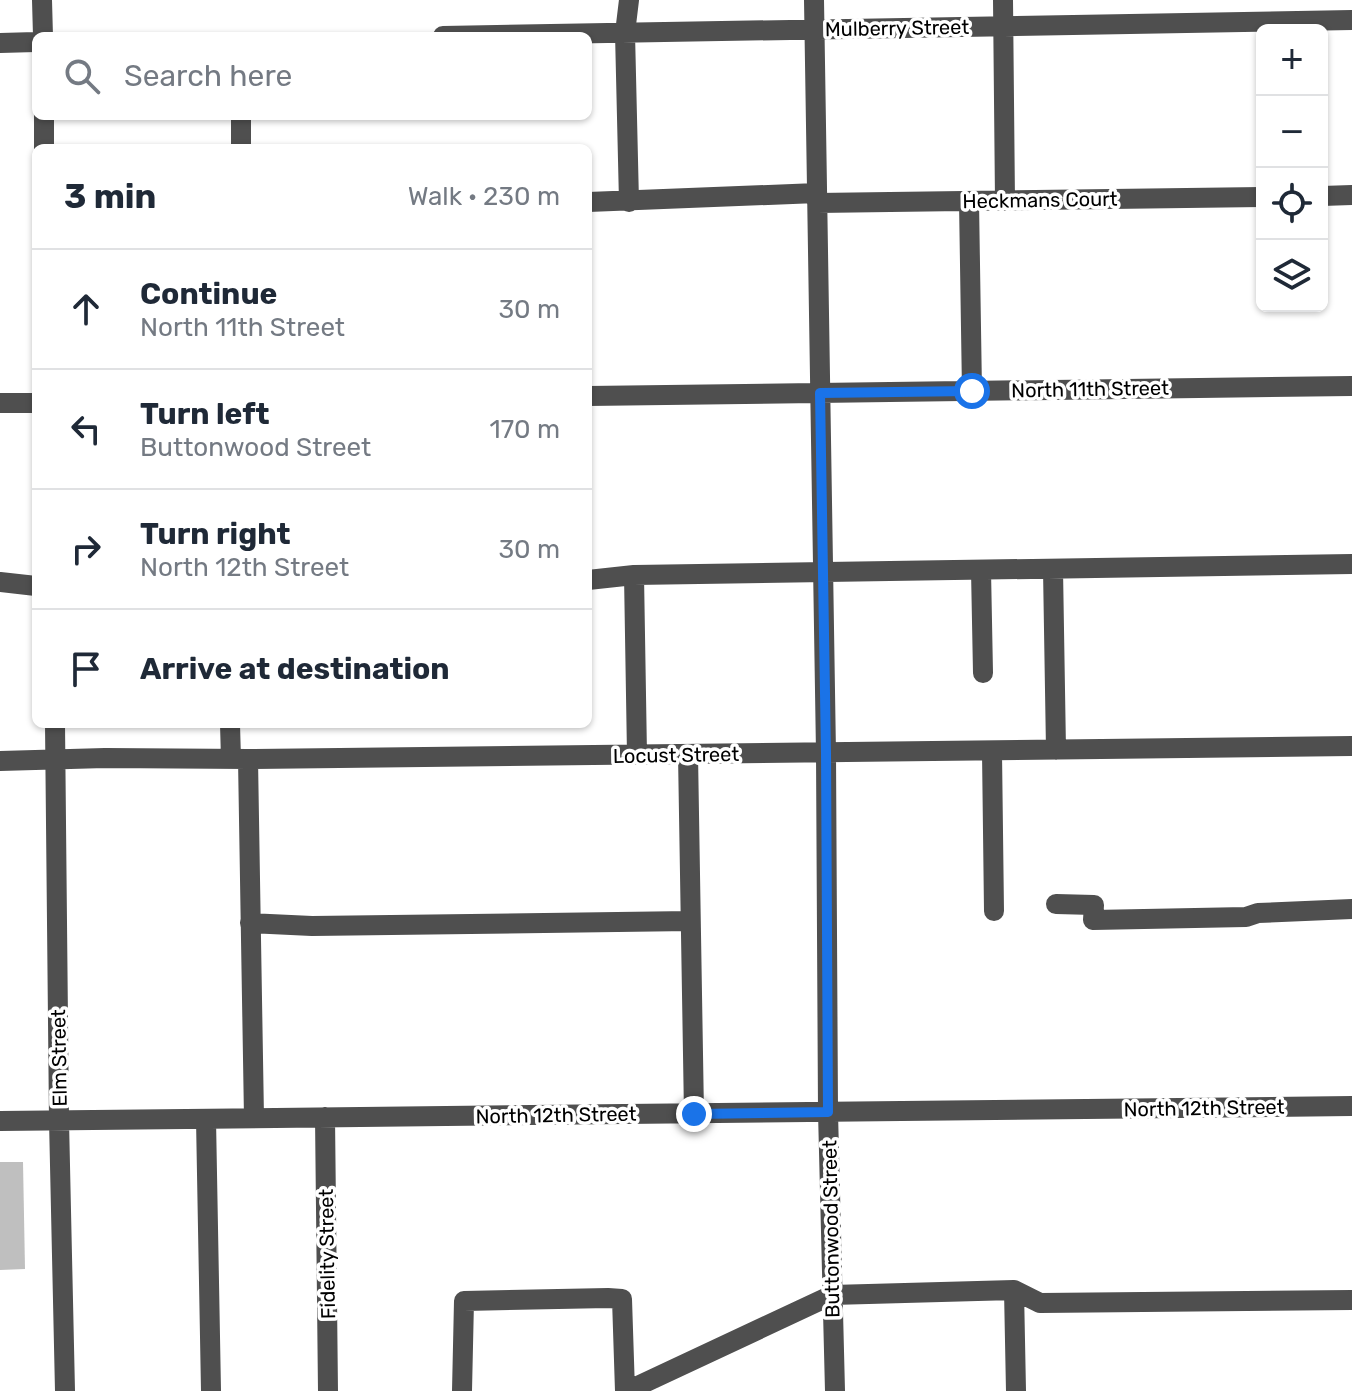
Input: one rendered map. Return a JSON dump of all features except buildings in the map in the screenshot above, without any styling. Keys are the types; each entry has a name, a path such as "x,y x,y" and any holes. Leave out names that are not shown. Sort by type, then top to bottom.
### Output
{"street":[{"path":"42,0 43,32"},
{"path":"629,0 625,33 629,202"},
{"name":"Buttonwood Street","path":"814,0 826,753 828,1112 835,1391"},
{"path":"1003,0 1005,201"},
{"name":"Mulberry Street","path":"592,34 1352,20"},
{"path":"0,43 32,42"},
{"path":"44,120 44,144"},
{"path":"241,120 241,144"},
{"path":"1328,196 1352,195"},
{"name":"Heckmans Court","path":"592,202 1256,197"},
{"path":"969,201 972,391"},
{"name":"North 11th Street","path":"592,396 1352,386"},
{"path":"0,403 32,403"},
{"path":"592,580 634,575 1352,564"},
{"path":"1053,569 1056,750"},
{"path":"981,570 983,673"},
{"path":"634,575 637,755"},
{"path":"0,582 32,586"},
{"name":"Elm Street","path":"55,728 65,1391"},
{"path":"231,728 239,759 250,923 254,1118"},
{"name":"Locust Street","path":"0,761 1352,746"},
{"path":"992,752 994,911"},
{"path":"688,754 694,1114"},
{"path":"1056,904 1094,905 1093,920 1246,917 1258,913 1352,909"},
{"path":"250,923 312,926 690,921"},
{"name":"North 12th Street","path":"0,1121 1352,1106"},
{"name":"Fidelity Street","path":"325,1117 328,1391"},
{"path":"206,1119 211,1391"},
{"path":"1014,1290 1016,1391"},
{"path":"462,1391 464,1301 622,1299 626,1391 657,1384 832,1295 1014,1290 1040,1303 1352,1300"}],"route":[{"path":"694,1114 828,1112 820,393 972,391"}]}
